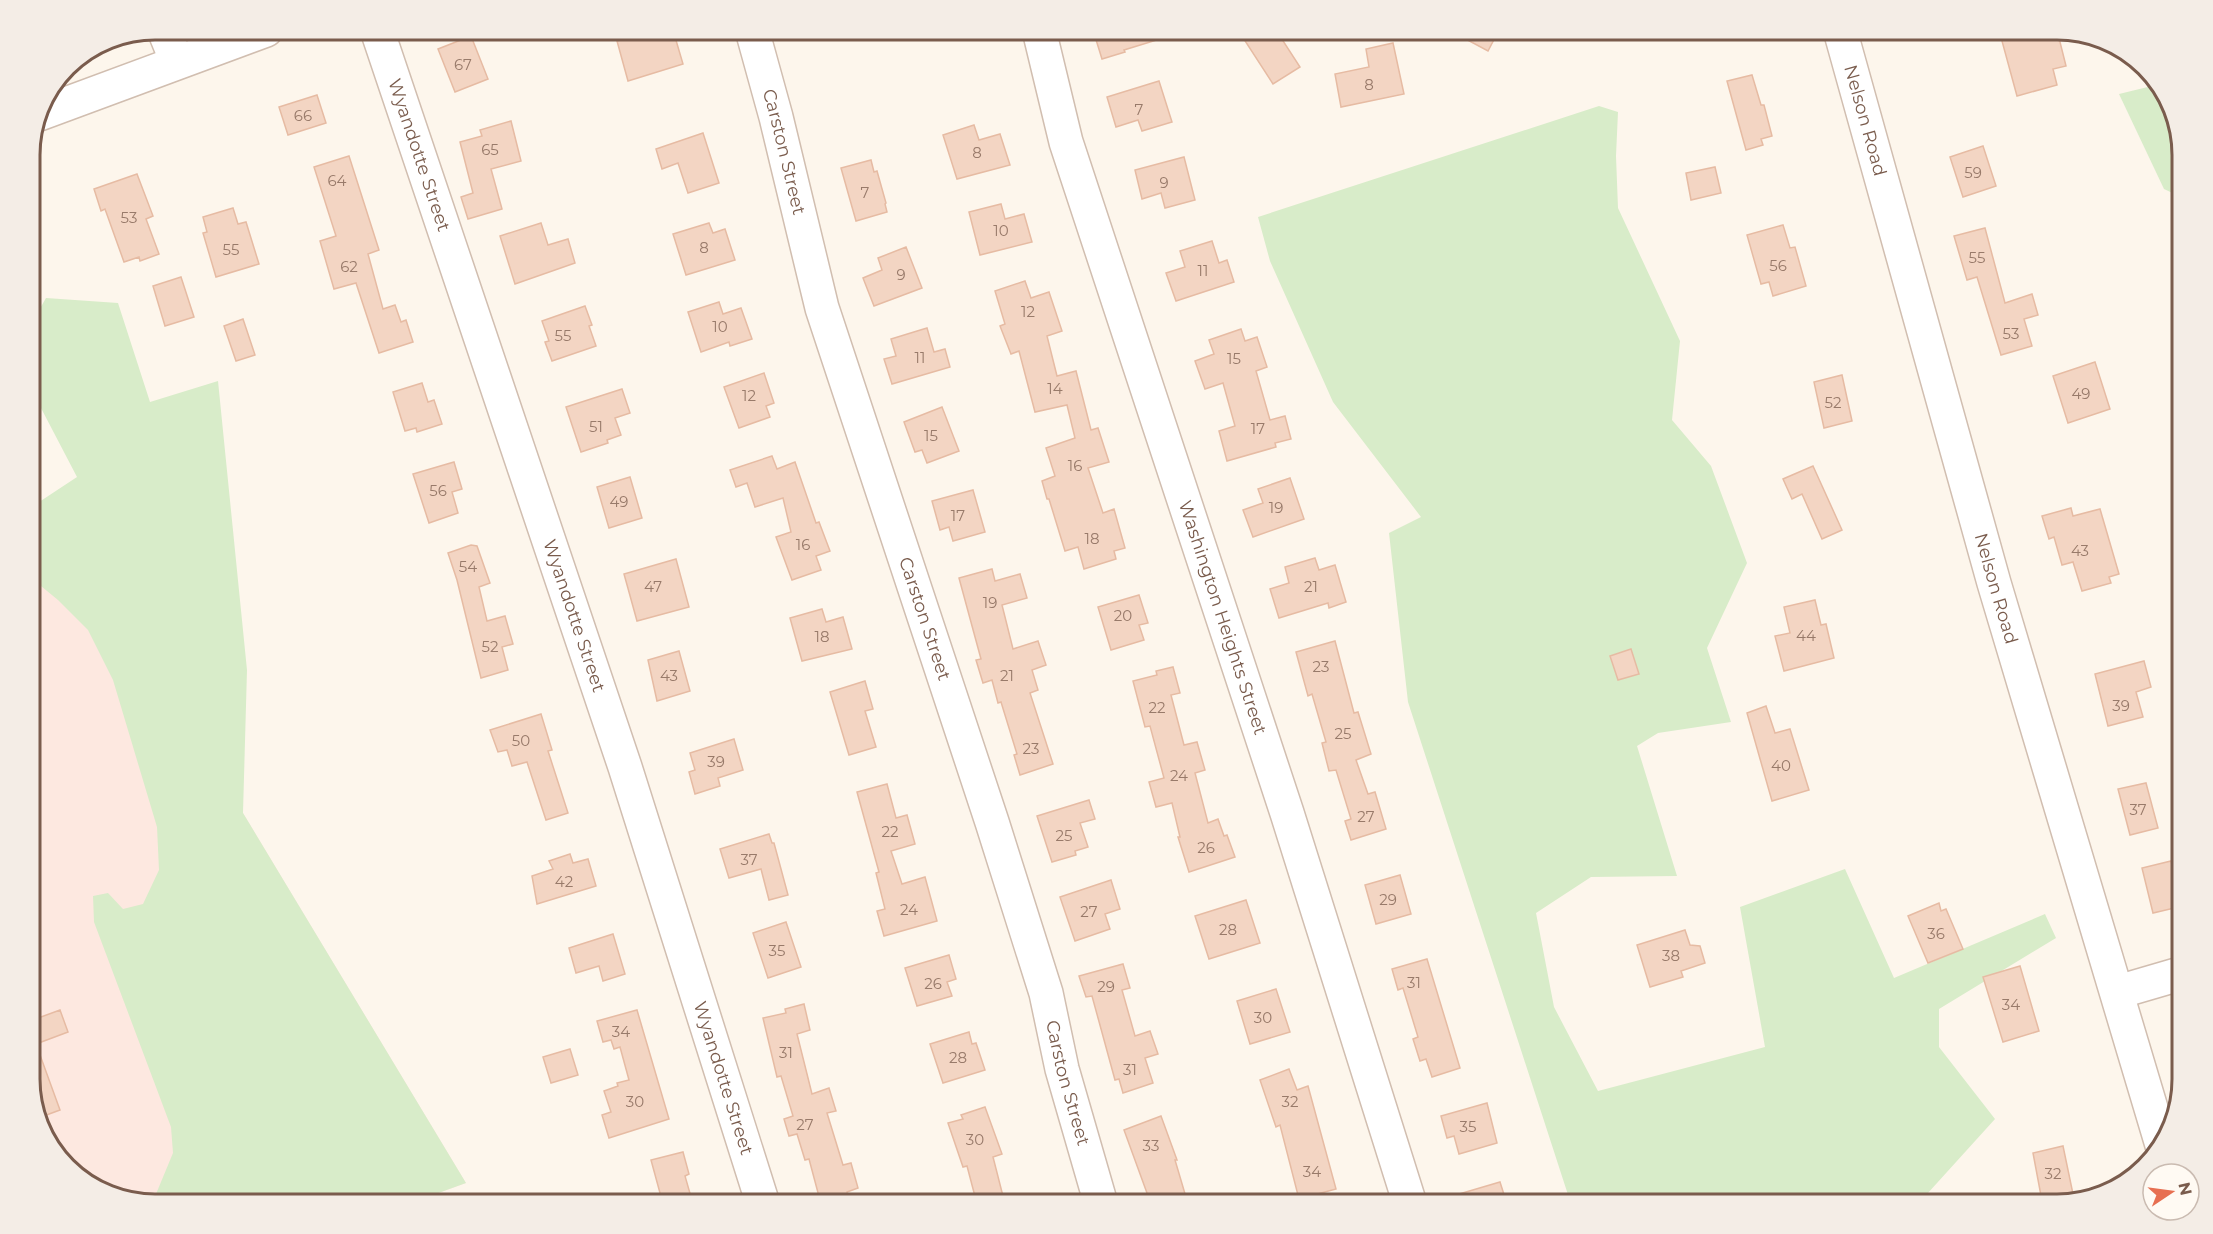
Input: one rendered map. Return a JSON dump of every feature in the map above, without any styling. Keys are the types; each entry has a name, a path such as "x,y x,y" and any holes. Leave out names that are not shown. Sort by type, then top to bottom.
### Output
{"street":[{"name":"Nelson Road","path":"1843,40 1994,583 2158,1133"},
{"path":"168,41 177,62"},
{"path":"50,110 236,41"},
{"name":"Wyandotte Street","path":"381,41 625,767 760,1194"},
{"name":"Carston Street","path":"755,41 776,117 822,308 992,822 1046,993 1062,1069 1098,1194"},
{"name":"Washington Heights Street","path":"1041,41 1065,142 1287,813 1407,1194"},
{"path":"2118,992 2172,976"}],"shaded area":[{"path":"41,542 243,813 466,1183 436,1194 141,1193 126,1190 98,1178 74,1160 60,1142 47,1115 41,1086"}],"green space":[{"path":"2149,87 2161,105 2172,148 2172,193 2164,189 2119,94"},
{"path":"1599,106 1618,112 1616,156 1618,208 1680,341 1672,420 1711,466 1747,563 1707,648 1731,722 1658,733 1637,746 1677,876 1591,877 1536,913 1554,1007 1598,1091 1765,1047 1740,907 1845,869 1894,978 2045,914 2056,938 1939,1009 1939,1047 1995,1119 1927,1194 1568,1194 1408,702 1389,533 1421,517 1333,402 1270,261 1258,217"},
{"path":"46,298 118,303 150,402 218,381 247,670 243,813 466,1183 436,1194 156,1194 173,1153 171,1127 94,922 93,896 108,893 123,909 143,904 159,870 157,827 113,680 88,630 41,586 41,501 77,477 41,408 41,307"}],"building":[{"path":"1155,40 1124,50 1125,52 1102,59 1096,41"},
{"path":"1245,40 1283,40 1300,67 1273,84"},
{"path":"1468,40 1494,40 1488,51"},
{"path":"2002,40 2060,40 2066,66 2053,69 2057,85 2017,96"},
{"path":"459,41 473,41 488,79 455,92 438,49"},
{"path":"617,41 676,41 683,64 628,81"},
{"path":"1393,43 1404,94 1341,107 1335,74 1369,67 1366,49"},
{"path":"1752,75 1761,105 1764,105 1772,136 1761,139 1763,145 1746,150 1727,81"},
{"path":"1159,81 1172,122 1142,131 1138,120 1116,127 1107,97"},
{"path":"317,95 326,123 288,135 279,107"},
{"path":"511,121 521,161 491,169 502,209 468,219 461,197 473,193 460,142 482,136 480,130"},
{"path":"974,125 979,140 1000,134 1010,165 957,179 943,135"},
{"path":"703,133 719,183 688,193 678,163 662,169 656,149"},
{"path":"1983,146 1996,186 1963,197 1950,157"},
{"path":"349,156 379,250 368,254 383,309 395,305 401,322 406,320 413,342 379,353 356,283 334,289 320,241 336,236 314,167"},
{"path":"1184,157 1195,200 1165,208 1161,193 1142,199 1135,170"},
{"path":"871,160 874,172 877,171 887,212 856,221 841,168"},
{"path":"1715,167 1721,193 1691,200 1686,173"},
{"path":"137,174 153,216 146,219 159,254 140,261 139,257 124,262 105,209 101,211 94,189"},
{"path":"1001,204 1005,219 1024,214 1032,242 980,255 969,212"},
{"path":"233,208 238,224 246,222 259,264 216,277 203,233 207,232 203,217"},
{"path":"541,223 548,245 568,239 575,263 515,284 500,236"},
{"path":"709,223 713,233 725,229 735,260 686,275 673,234"},
{"path":"1783,225 1790,248 1795,247 1806,286 1773,296 1769,282 1761,284 1747,235"},
{"path":"1985,228 2005,303 2032,294 2038,315 2024,319 2032,346 2001,355 1977,277 1967,280 1954,236"},
{"path":"1212,241 1219,263 1227,260 1234,282 1176,301 1166,273 1185,267 1180,251"},
{"path":"906,247 922,288 874,306 863,278 882,270 878,258"},
{"path":"181,277 194,317 165,326 153,286"},
{"path":"1025,281 1031,298 1049,292 1062,331 1047,336 1057,376 1076,371 1091,430 1098,428 1109,462 1088,468 1103,513 1114,509 1125,548 1114,551 1116,559 1084,569 1078,547 1065,551 1042,481 1055,476 1046,448 1075,438 1067,405 1035,412 1019,351 1011,354 1000,326 1005,324 995,291"},
{"path":"719,302 723,314 741,308 752,339 730,346 729,342 701,352 688,312"},
{"path":"585,306 596,346 552,361 545,342 549,341 542,321"},
{"path":"243,319 255,355 236,361 224,326"},
{"path":"927,328 934,352 945,349 950,367 892,384 884,359 896,356 891,339"},
{"path":"1241,329 1245,341 1257,337 1267,367 1256,371 1270,420 1285,416 1291,439 1275,443 1276,447 1227,461 1219,431 1235,426 1223,383 1205,389 1195,361 1214,354 1209,340"},
{"path":"2095,362 2110,409 2068,423 2053,376"},
{"path":"764,373 774,403 766,406 770,417 739,428 724,387"},
{"path":"1842,375 1852,421 1824,428 1814,382"},
{"path":"422,383 428,402 434,400 442,424 417,432 416,428 405,431 393,392"},
{"path":"622,389 630,413 615,418 621,435 607,440 608,443 581,452 566,407"},
{"path":"942,407 959,451 927,463 922,450 915,452 904,422"},
{"path":"772,456 777,469 795,462 816,523 819,522 830,551 816,556 821,570 792,580 776,537 791,532 783,498 755,507 747,483 736,487 730,470"},
{"path":"454,462 462,489 452,492 458,513 429,523 413,474"},
{"path":"1813,466 1842,530 1822,539 1802,494 1792,499 1783,479"},
{"path":"630,477 642,518 609,528 597,487"},
{"path":"1290,478 1304,519 1253,537 1243,510 1263,503 1258,489"},
{"path":"973,490 985,532 953,541 949,527 940,530 932,501"},
{"path":"2071,508 2073,516 2100,509 2119,574 2109,577 2111,583 2082,591 2073,562 2062,565 2054,537 2049,539 2042,516"},
{"path":"471,545 477,546 490,583 479,587 487,621 505,616 513,644 502,647 508,670 481,678 457,580 448,553"},
{"path":"1315,558 1319,570 1335,565 1346,602 1329,608 1328,603 1279,618 1270,589 1289,583 1285,567"},
{"path":"676,559 689,607 637,621 624,574"},
{"path":"992,569 995,581 1020,574 1027,598 1002,605 1013,649 1038,641 1046,665 1032,670 1038,690 1030,693 1053,764 1020,775 1014,755 1017,754 1001,702 998,703 992,680 983,683 976,660 981,659 959,578"},
{"path":"1139,595 1148,623 1139,625 1144,640 1111,650 1098,607"},
{"path":"1815,600 1821,625 1826,624 1834,658 1784,671 1775,636 1790,633 1784,607"},
{"path":"822,609 826,622 843,617 852,649 802,661 790,618"},
{"path":"1335,641 1354,713 1358,712 1371,754 1356,760 1368,794 1375,792 1386,829 1351,840 1345,821 1351,819 1336,770 1329,771 1322,743 1326,742 1312,694 1308,696 1296,652"},
{"path":"1631,649 1639,674 1618,680 1610,656"},
{"path":"679,651 690,691 657,701 648,660"},
{"path":"2144,661 2151,687 2136,692 2143,717 2108,726 2095,674"},
{"path":"1173,667 1180,693 1171,695 1184,745 1197,742 1205,770 1195,773 1208,823 1218,819 1235,857 1189,872 1178,837 1180,837 1172,803 1156,807 1149,782 1164,778 1150,726 1145,727 1133,681 1157,675 1156,671"},
{"path":"865,681 873,709 865,711 876,747 849,755 830,692"},
{"path":"1766,706 1775,733 1790,729 1809,790 1772,801 1747,713"},
{"path":"541,714 552,750 548,751 568,813 546,820 527,762 512,766 507,750 498,752 490,730"},
{"path":"734,739 743,770 718,778 720,786 695,794 689,772 695,770 690,753"},
{"path":"2146,783 2158,828 2130,835 2118,789"},
{"path":"887,784 896,818 907,815 915,844 891,851 902,884 925,877 937,921 884,936 877,911 885,909 876,873 879,872 857,792"},
{"path":"1089,800 1095,819 1080,823 1088,847 1075,851 1076,855 1052,862 1037,816"},
{"path":"769,834 774,843 788,895 769,900 761,869 729,878 720,849"},
{"path":"570,854 573,863 588,859 596,886 537,904 532,876 553,869 549,861"},
{"path":"2171,861 2172,909 2153,913 2142,868"},
{"path":"1400,875 1411,914 1376,924 1365,885"},
{"path":"1111,880 1120,909 1105,914 1110,929 1075,941 1060,897"},
{"path":"1246,900 1260,943 1209,959 1195,916"},
{"path":"1939,903 1941,911 1946,909 1963,949 1928,963 1908,916"},
{"path":"786,922 801,967 768,978 753,933"},
{"path":"1685,930 1690,945 1700,946 1705,963 1681,971 1683,977 1650,987 1637,945"},
{"path":"613,934 625,974 603,981 599,966 576,973 569,948"},
{"path":"949,955 956,979 947,982 952,996 917,1006 905,968"},
{"path":"1427,959 1460,1068 1432,1077 1426,1059 1420,1061 1413,1039 1418,1037 1403,988 1398,990 1392,969"},
{"path":"1123,964 1130,988 1122,990 1135,1036 1150,1031 1158,1054 1145,1058 1153,1083 1123,1093 1119,1079 1115,1080 1092,996 1086,997 1079,976"},
{"path":"2020,966 2039,1031 2003,1042 1983,977"},
{"path":"1276,989 1290,1032 1250,1044 1237,1001"},
{"path":"804,1004 810,1030 797,1034 812,1094 829,1088 836,1111 827,1113 843,1165 851,1163 858,1188 847,1192 848,1194 818,1194 809,1159 805,1160 797,1134 789,1136 784,1119 793,1116 781,1076 777,1077 763,1018 786,1013 785,1009"},
{"path":"60,1010 68,1032 41,1042 41,1017"},
{"path":"637,1010 669,1119 609,1138 602,1115 611,1112 604,1091 618,1086 617,1083 629,1080 620,1047 614,1049 611,1040 603,1042 597,1021"},
{"path":"969,1032 972,1044 976,1043 985,1070 943,1083 930,1044"},
{"path":"570,1049 578,1075 551,1083 543,1057"},
{"path":"41,1058 60,1110 47,1115 41,1086"},
{"path":"1289,1069 1297,1090 1308,1086 1336,1189 1318,1194 1298,1194 1280,1125 1276,1127 1260,1080"},
{"path":"1487,1103 1497,1143 1459,1154 1454,1136 1447,1138 1441,1116"},
{"path":"985,1107 1002,1154 993,1157 1002,1194 974,1194 967,1166 963,1167 948,1123 963,1119 961,1115"},
{"path":"1161,1116 1177,1160 1175,1160 1185,1194 1147,1194 1124,1130"},
{"path":"2063,1146 2073,1193 2041,1194 2033,1153"},
{"path":"683,1152 689,1174 685,1176 690,1194 660,1194 651,1160"},
{"path":"1500,1182 1504,1194 1459,1194"}]}
